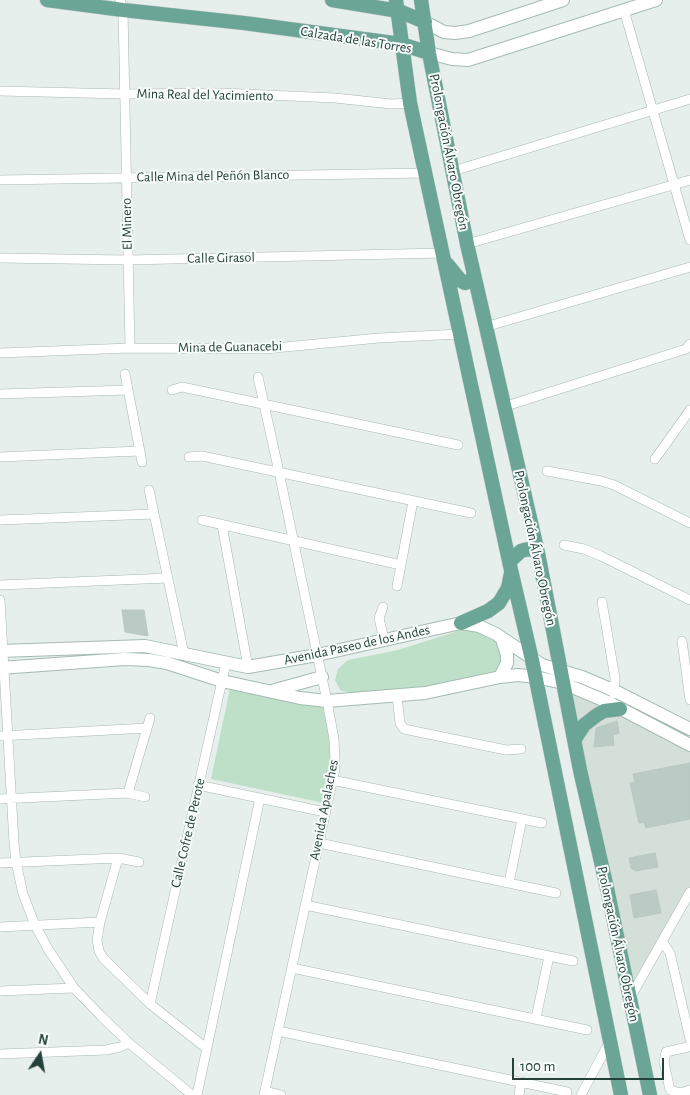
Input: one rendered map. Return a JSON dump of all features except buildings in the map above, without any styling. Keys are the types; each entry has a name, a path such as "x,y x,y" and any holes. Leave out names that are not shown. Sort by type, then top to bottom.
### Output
{"main road":[{"name":"Calzada de las Torres","path":"46,0 121,5 244,24 401,44 429,53"},
{"path":"332,0 398,6 425,22"},
{"name":"Prolongación Álvaro Obregón","path":"421,0 429,53 467,244 538,553 562,677 650,1095"},
{"name":"Prolongación Álvaro Obregón","path":"398,6 401,44 410,103 536,677 621,1095"},
{"path":"444,257 461,281 466,283 474,275"},
{"path":"461,623 488,611 499,603 508,588 510,565 521,551 530,550 538,553"},
{"path":"575,739 584,725 596,715 615,706"}],"street":[{"path":"425,22 444,32 469,31 563,0"},
{"name":"Calzada de las Torres","path":"429,53 452,59 468,60 656,0"},
{"name":"El Minero","path":"121,5 130,348"},
{"path":"624,10 690,240"},
{"name":"Mina Real del Yacimiento","path":"0,91 124,94 222,93 335,98 391,104 410,103"},
{"path":"452,171 690,99"},
{"name":"Calle Mina del Peñón Blanco","path":"0,180 426,174"},
{"path":"467,244 690,180"},
{"name":"Calle Girasol","path":"0,258 127,260 444,257"},
{"path":"485,327 690,267"},
{"name":"Mina de Guanacebi","path":"0,353 130,348 264,349 379,338 460,334"},
{"path":"503,407 686,349 690,344"},
{"path":"125,374 142,462"},
{"name":"Avenida Apalaches","path":"258,377 318,655 335,748 335,769 264,1093"},
{"path":"172,390 182,387 458,445"},
{"path":"0,394 128,390"},
{"path":"654,459 690,410"},
{"path":"0,457 139,451"},
{"path":"189,457 202,456 471,513"},
{"path":"547,471 601,481 690,523"},
{"path":"150,490 184,654"},
{"path":"397,586 413,501"},
{"path":"0,520 154,514"},
{"path":"202,520 401,565"},
{"path":"222,524 248,667"},
{"path":"564,545 584,549 602,556 690,600"},
{"path":"0,585 168,578"},
{"path":"0,600 4,736 16,862 23,894 35,926 52,956 74,988 100,1016 129,1043 192,1095"},
{"path":"602,602 615,678 615,706"},
{"path":"383,607 379,618 384,640"},
{"name":"Avenida Paseo de los Andes","path":"1,651 132,646 157,648 248,667 318,655 461,623 479,626 562,677 615,706 689,742"},
{"path":"500,677 507,663 507,655 502,640"},
{"path":"682,641 690,700"},
{"name":"Avenida Paseo de los Andes","path":"2,668 140,659 168,663 222,681 300,698 327,701 425,693 500,677 582,677 615,691 690,729"},
{"name":"Calle Cofre de Perote","path":"150,1004 226,663"},
{"path":"270,691 322,677"},
{"path":"397,696 400,723 404,729 506,750 521,749"},
{"path":"128,793 150,718"},
{"path":"4,736 147,728"},
{"path":"332,780 542,823"},
{"path":"198,785 325,812"},
{"path":"0,799 128,793 145,797"},
{"path":"197,1095 260,798"},
{"path":"509,883 522,819"},
{"path":"318,843 556,893"},
{"path":"118,858 100,922 97,940 99,951 103,958 150,1004 206,1048"},
{"path":"0,863 118,858 139,862"},
{"path":"630,998 690,892"},
{"path":"305,905 573,960"},
{"path":"0,927 100,922"},
{"path":"662,941 670,953 690,1039"},
{"path":"536,1018 549,956"},
{"path":"292,968 587,1030"},
{"path":"0,991 74,988"},
{"path":"278,1031 567,1092"},
{"path":"581,1095 610,1040"},
{"path":"0,1054 106,1050 129,1043"},
{"path":"690,1045 666,1052 664,1058 670,1090 680,1093 690,1090"},
{"path":"519,1095 521,1082"},
{"path":"264,1093 281,1095"}],"shaded area":[{"path":"563,683 690,746 690,888 630,998"}],"green space":[{"path":"461,630 484,633 501,644 504,654 497,671 436,685 354,694 340,690 335,680 338,669 348,660 398,650"},
{"path":"230,688 325,706 333,757 324,803 211,779"}]}
